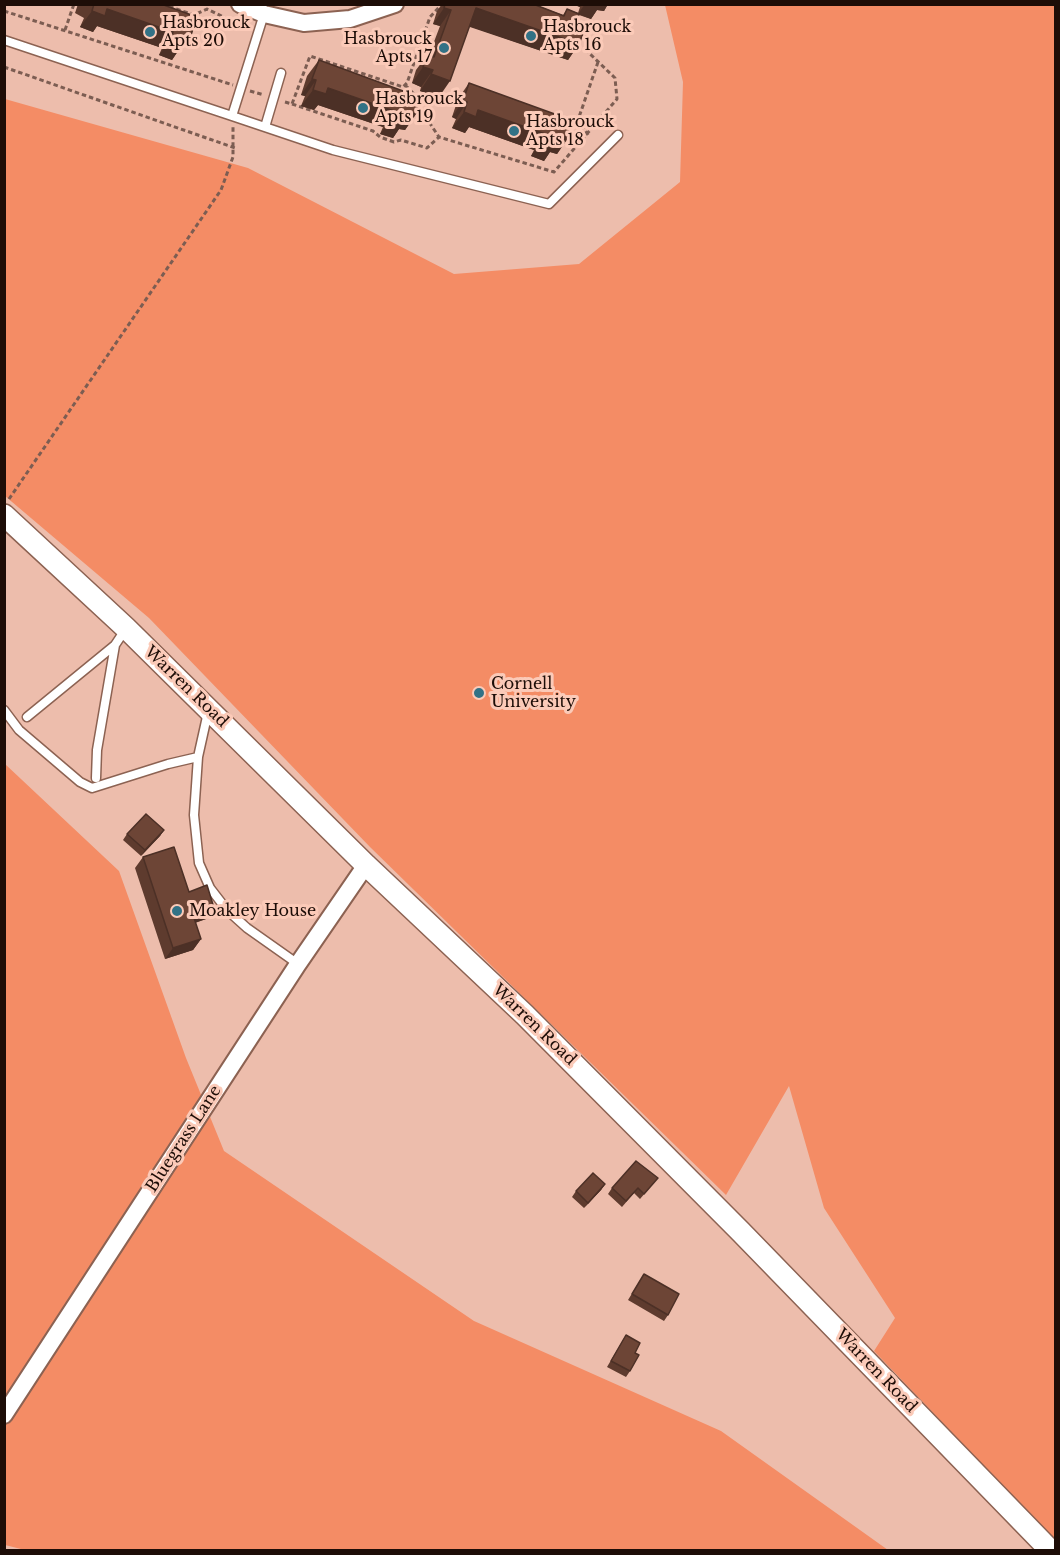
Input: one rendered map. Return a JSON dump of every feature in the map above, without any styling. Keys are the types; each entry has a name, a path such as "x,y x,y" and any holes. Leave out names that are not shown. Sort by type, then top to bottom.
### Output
{"street":[{"path":"240,4 264,14 303,23 334,21 366,15 395,4"},
{"name":"Warren Road","path":"4,515 121,636 208,708 366,865 525,1015 749,1241 1050,1551"},
{"name":"Bluegrass Lane","path":"4,1415 298,964 366,865"}],"lane":[{"path":"232,116 264,14"},
{"path":"4,40 333,150 549,204 618,135"},
{"path":"265,127 281,73"},
{"path":"27,717 121,636"},
{"path":"96,778 96,750 121,636"},
{"path":"208,708 198,757 194,815 199,863 210,888 227,910 247,928 298,964"},
{"path":"4,710 19,730 80,782 92,788 198,757"}],"path":[{"path":"64,30 74,4"},
{"path":"162,4 194,15 207,9"},
{"path":"203,4 207,9 246,26 248,32"},
{"path":"405,86 417,97 429,122 439,136 550,172 556,170 617,99 615,78 587,51 587,34 575,25"},
{"path":"588,135 578,120 598,62"},
{"path":"4,67 235,148"},
{"path":"230,84 233,74"},
{"path":"292,104 373,131 394,142 400,140 427,148 439,136"},
{"path":"4,506 221,190 235,148 232,116"}],"shaded area":[{"path":"665,5 1055,5 1055,1540 874,1351 895,1318 824,1208 789,1086 726,1195 370,847 149,618 5,496 5,99 248,168 454,274 579,264 680,182 683,82"},
{"path":"5,764 119,871 186,1058 224,1151 474,1321 721,1431 888,1550 25,1550 5,1545"}],"building":[{"path":"94,4 161,4 197,17 191,35 187,34 184,44 171,39 173,32 107,9 105,16 92,11"},
{"path":"445,4 533,4 564,16 567,9 579,14 576,23 585,28 579,44 476,8 450,81 431,74 433,70 423,67 428,54 434,57 451,10 444,8"},
{"path":"319,60 422,98 416,114 408,112 404,122 392,118 394,111 328,88 326,94 313,90 316,80 312,79"},
{"path":"469,83 574,121 568,138 559,135 555,145 542,140 545,134 478,110 476,117 464,112 467,102 463,101"},
{"path":"146,814 164,830 145,850 127,834"},
{"name":"Moakley House","path":"174,847 189,892 207,885 214,908 193,915 201,939 173,948 143,857"},
{"path":"636,1161 658,1178 644,1194 638,1188 626,1201 612,1188"},
{"path":"593,1173 605,1184 588,1203 576,1191"},
{"path":"644,1274 679,1294 668,1315 632,1294"},
{"path":"626,1335 640,1343 635,1353 639,1355 630,1371 611,1361"}],"place":[{"name":"Hasbrouck Apts 20","path":"150,32"},
{"name":"Hasbrouck Apts 16","path":"531,36"},
{"name":"Hasbrouck Apts 17","path":"444,48"},
{"name":"Hasbrouck Apts 19","path":"363,108"},
{"name":"Hasbrouck Apts 18","path":"514,131"},
{"name":"Cornell University","path":"479,693"},
{"name":"Moakley House","path":"177,911"}]}
